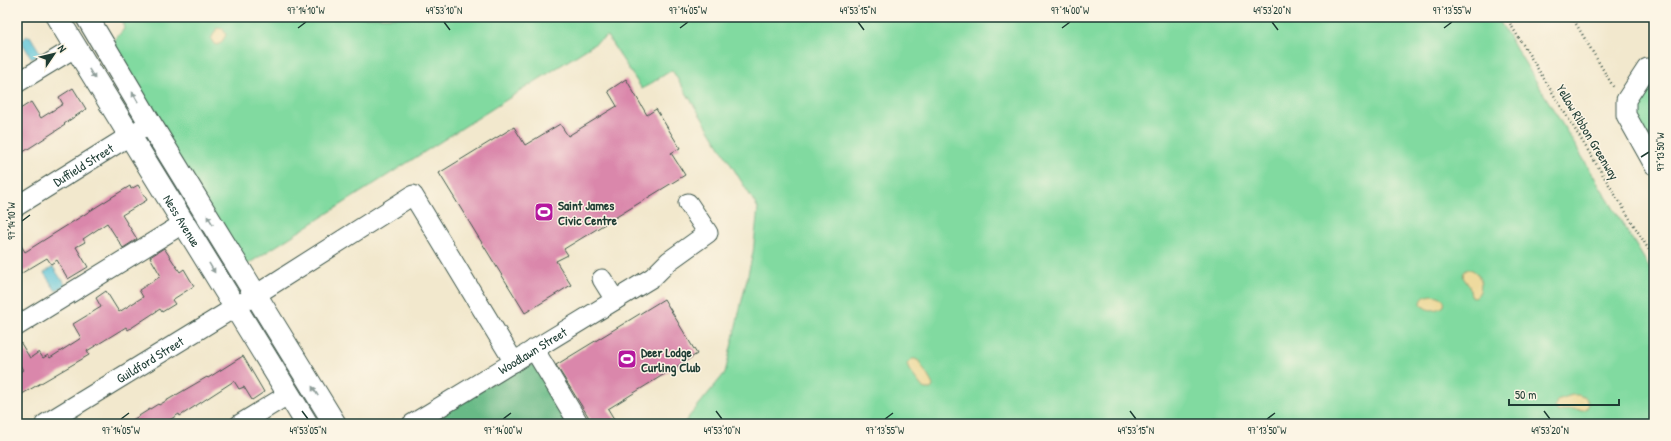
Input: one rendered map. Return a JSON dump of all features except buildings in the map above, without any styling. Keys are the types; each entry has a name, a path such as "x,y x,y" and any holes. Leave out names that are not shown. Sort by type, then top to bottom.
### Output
{"main road":[{"name":"Ness Avenue","path":"57,17 307,424"},
{"name":"Ness Avenue","path":"87,17 150,124 335,424"}],"street":[{"path":"17,83 76,47"},
{"path":"1647,68 1626,100 1626,115 1654,165"},
{"name":"Duffield Street","path":"17,206 150,124"},
{"name":"Guildford Street","path":"45,424 413,195 514,362"},
{"name":"Woodlawn Street","path":"412,424 653,277 669,260 708,233 688,203"},
{"path":"17,326 184,223"},
{"path":"602,279 615,300"},
{"path":"534,349 579,424"},
{"path":"240,424 289,394"}],"path":[{"name":"Yellow Ribbon Greenway","path":"1506,17 1654,258"},
{"path":"1572,17 1626,108"}],"green space":[{"path":"122,17 1497,17 1654,275 1654,424 683,424 725,373 753,253 758,208 672,70 642,89 607,36 240,269 107,49 124,29"},
{"path":"1654,80 1654,151 1637,122 1633,113 1633,104 1635,96 1642,88"},
{"path":"522,365 536,365 569,421 567,424 435,424 447,410"}],"sand":[{"path":"217,28 223,29 226,35 221,43 217,45 214,44 211,39"},
{"path":"1468,269 1476,273 1480,281 1480,290 1475,297 1471,296 1469,286 1463,277 1464,272"},
{"path":"1433,295 1443,299 1444,306 1431,310 1423,306 1421,303 1422,299"},
{"path":"912,359 919,361 933,386 931,389 923,388 909,370 907,364"},
{"path":"1572,395 1578,395 1586,398 1589,404 1587,408 1584,410 1572,409 1558,412 1555,407 1557,400"}],"water":[{"path":"27,36 30,36 41,54 32,59 21,41"},
{"path":"53,267 65,285 56,291 44,273"}],"place":[{"name":"Saint James Civic Centre","path":"544,212"},
{"name":"Deer Lodge Curling Club","path":"627,359"}]}
